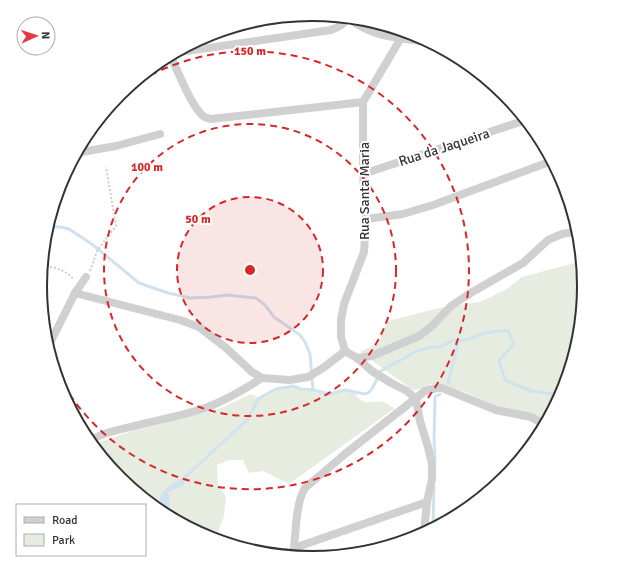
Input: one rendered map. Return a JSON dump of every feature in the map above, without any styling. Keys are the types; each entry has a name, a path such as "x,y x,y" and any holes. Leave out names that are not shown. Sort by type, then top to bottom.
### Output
{"street":[{"path":"191,50 331,30 340,27 345,23"},
{"path":"363,26 372,31 396,35"},
{"path":"173,61 198,110 204,117 211,119 363,102 404,38"},
{"name":"Rua Santa Maria","path":"345,351 341,337 344,304 364,252 366,219 363,174 363,102"},
{"name":"Rua da Jaqueira","path":"363,174 520,122"},
{"path":"84,152 116,146 160,134"},
{"path":"366,219 403,214 433,205 546,163"},
{"path":"357,358 372,356 419,336 432,326 451,306 523,263 548,240 562,234 572,232"},
{"path":"52,339 86,278"},
{"path":"78,290 199,327 225,347 252,372 262,378 290,380 308,377 345,351 357,358 374,372 407,391 416,399 420,421 432,464 432,479 425,526"},
{"path":"95,437 114,431 199,410 216,404 238,394 262,378"},
{"path":"293,550 299,503 301,494 305,488 345,454 425,391 442,388 496,410 531,417 539,422"},
{"path":"300,550 428,502"}],"path":[{"path":"86,278 92,268 97,251 116,226 106,167"},
{"path":"48,267 54,267 71,275 78,290"}],"green space":[{"path":"576,263 577,286 575,321 572,338 557,387 541,419 498,407 465,392 443,385 431,384 422,389 413,390 360,352 377,344 388,321 439,308 480,302 507,289 522,277"},
{"path":"293,386 301,389 330,394 340,391 355,392 364,402 379,401 395,408 289,484 263,471 249,473 243,460 229,460 217,465 218,484 226,497 224,516 217,533 179,515 151,496 137,485 113,461 99,443 129,432 219,409 251,394 260,398 276,389"}],"water":[{"path":"187,475 183,486 168,493 170,502 169,509 159,502 161,494 167,488"}],"waterway":[{"path":"54,227 69,229 93,245 139,283 168,293 190,298 227,295 256,298 265,305 274,317 300,335 305,342 310,354 313,390"},
{"path":"185,477 247,420 259,398 276,389 293,386 301,389 330,394 346,390 364,394 368,393 372,389 381,371 417,351 432,347 440,347 451,341 466,340 485,333 508,330 514,344 499,360 505,380 531,391 554,394"},
{"path":"448,383 459,340"},
{"path":"435,461 435,397 440,394"},
{"path":"433,522 434,486"}]}
